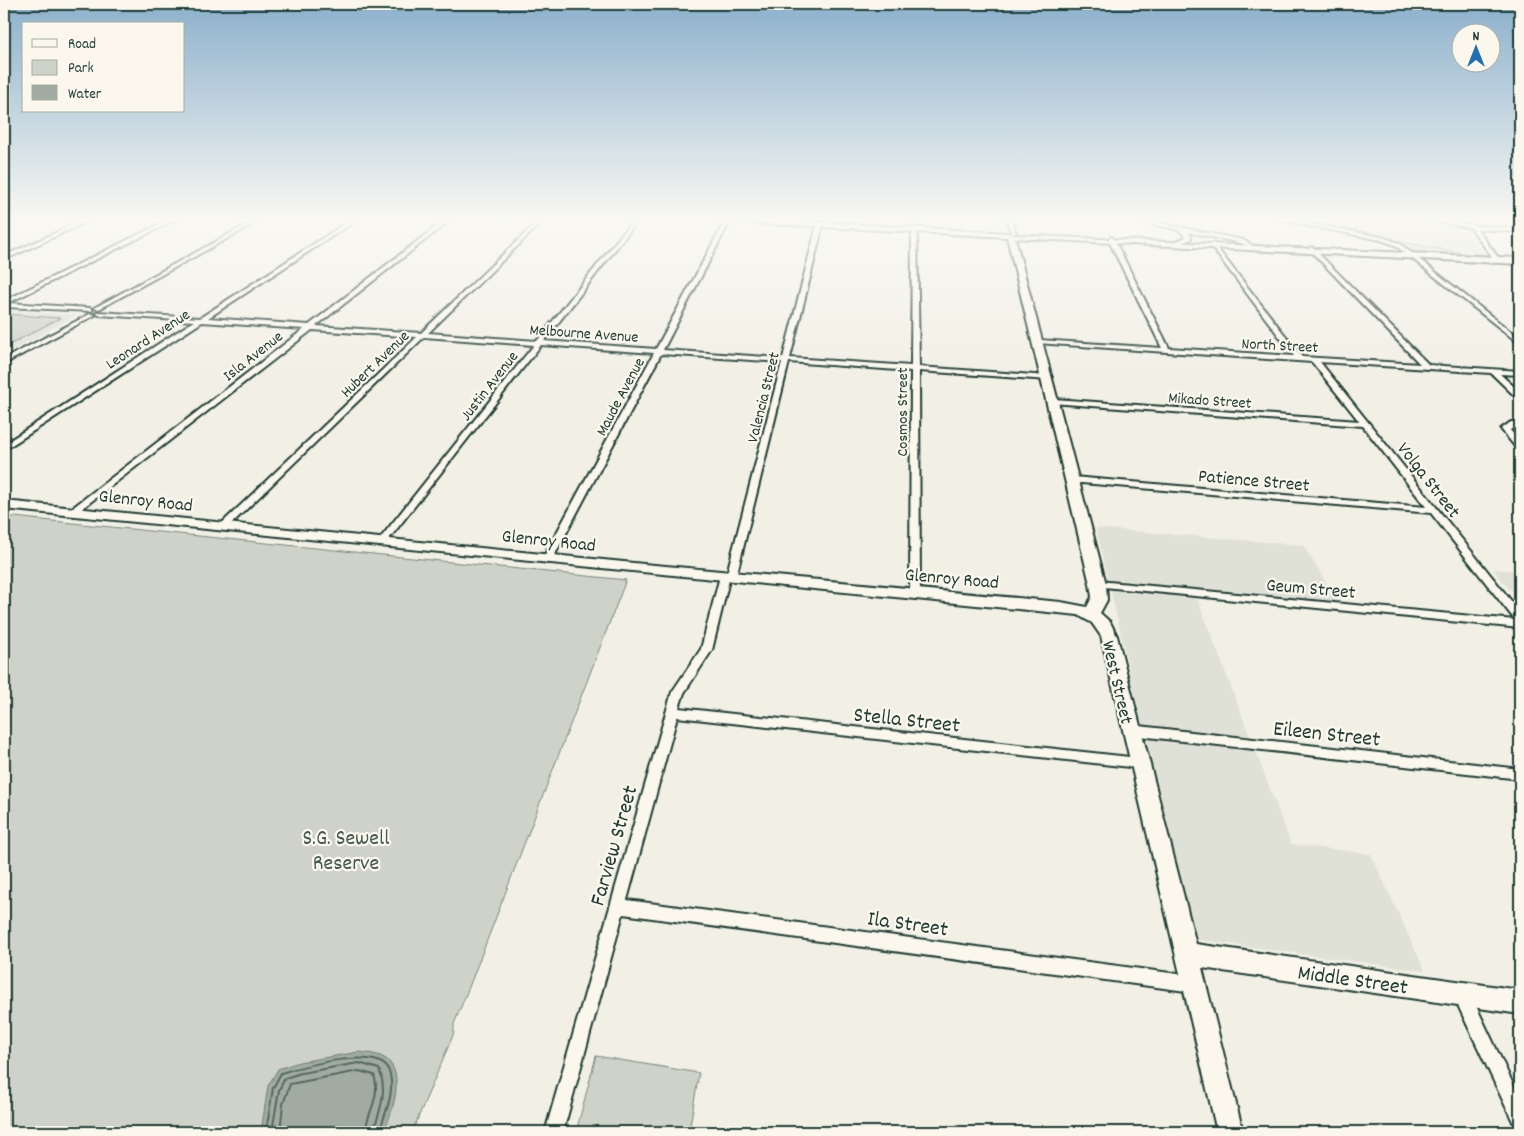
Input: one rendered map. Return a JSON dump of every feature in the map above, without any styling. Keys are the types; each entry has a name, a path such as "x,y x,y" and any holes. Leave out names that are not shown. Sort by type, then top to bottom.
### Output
{"street":[{"path":"4,304 68,272"},
{"path":"4,362 165,272"},
{"name":"Leonard Avenue","path":"4,448 274,272"},
{"name":"Isla Avenue","path":"72,512 382,272"},
{"name":"Hubert Avenue","path":"223,527 488,272"},
{"name":"Justin Avenue","path":"382,542 594,272"},
{"name":"Maude Avenue","path":"548,560 701,272"},
{"name":"Valencia Street","path":"728,577 812,272"},
{"name":"Cosmos Street","path":"915,272 915,594"},
{"path":"1022,272 1098,584 1100,599 1098,606 1091,613"},
{"path":"1128,272 1167,351"},
{"path":"1234,272 1300,360"},
{"path":"1334,272 1427,367"},
{"path":"1433,272 1520,342"},
{"name":"Melbourne Avenue","path":"4,304 95,312 1048,378"},
{"name":"North Street","path":"1039,342 1520,373"},
{"name":"Volga Street","path":"1314,360 1520,619"},
{"path":"1493,371 1520,396"},
{"name":"Mikado Street","path":"1054,401 1365,424"},
{"path":"1520,424 1507,426 1505,429 1520,447"},
{"name":"Patience Street","path":"1073,480 1433,510"},
{"name":"Glenroy Road","path":"4,505 548,560 1073,609 1091,613"},
{"name":"Farview Street","path":"554,1132 672,712 681,686 706,650 728,577"},
{"name":"Geum Street","path":"1098,584 1520,624"},
{"name":"West Street","path":"1091,613 1102,622 1107,630 1230,1132"},
{"name":"Stella Street","path":"672,712 1139,763"},
{"name":"Eileen Street","path":"1130,730 1520,774"},
{"name":"Ila Street","path":"617,906 1193,984"},
{"name":"Middle Street","path":"1186,954 1520,1002"},
{"path":"1461,993 1520,1118"}],"shaded area":[{"path":"4,310 77,315 4,355"},
{"path":"1096,528 1303,545 1340,605 1196,595 1291,844 1371,854 1425,971 1192,939"},
{"path":"1493,569 1520,571 1520,591 1510,590"}],"green space":[{"path":"4,314 60,318 9,345 4,345"},
{"name":"S.G. Sewell Reserve","path":"4,516 626,580 454,1024 454,1033 412,1132 4,1132"},
{"path":"596,1056 699,1073 689,1132 576,1132"}],"water":[{"path":"359,1052 383,1057 392,1066 395,1074 396,1084 393,1105 383,1132 261,1132 268,1086 278,1069 299,1062"}]}
